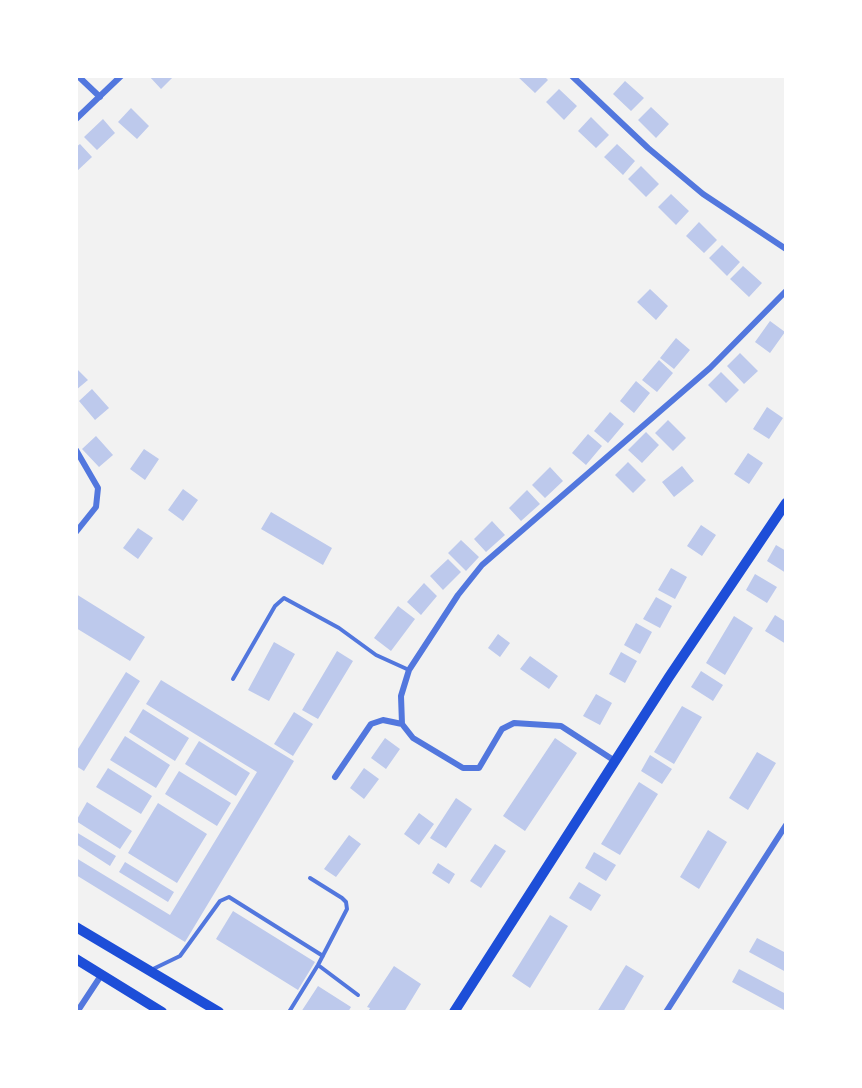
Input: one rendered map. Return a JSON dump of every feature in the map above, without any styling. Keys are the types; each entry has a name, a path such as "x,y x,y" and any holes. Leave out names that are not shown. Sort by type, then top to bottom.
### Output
{"main road":[{"path":"454,1011 669,677 786,503"},
{"path":"76,927 219,1011"},
{"path":"76,959 162,1011"}],"street":[{"path":"78,76 100,97"},
{"path":"76,119 121,76"},
{"path":"572,76 648,148 703,194 786,249"},
{"path":"615,761 561,726 514,723 502,729 478,768 463,768 413,738 402,724 401,696 409,670 458,595 482,565 710,368 786,291"},
{"path":"76,450 98,488 96,507 76,532"},
{"path":"335,777 371,724 383,720 402,724"},
{"path":"666,1011 786,825"},
{"path":"76,1011 102,974"}],"lane":[{"path":"233,679 275,606 284,598 339,628 376,655 409,670"},
{"path":"289,1011 318,965 347,909 342,898 310,878"},
{"path":"150,971 180,957 220,901 229,897 323,956"},
{"path":"318,965 358,995"}],"building":[{"path":"149,76 174,76 161,89"},
{"path":"517,76 544,76 548,80 535,93"},
{"path":"625,81 644,98 631,111 613,94"},
{"path":"559,89 577,106 564,120 546,102"},
{"path":"651,107 669,124 656,138 638,120"},
{"path":"131,108 149,126 137,139 118,122"},
{"path":"591,117 609,135 596,148 578,131"},
{"path":"103,119 115,133 97,150 84,137"},
{"path":"80,144 92,157 76,172 76,147"},
{"path":"617,144 635,161 623,175 604,157"},
{"path":"641,166 659,184 646,197 628,179"},
{"path":"671,194 689,211 676,225 658,207"},
{"path":"699,222 717,240 704,253 686,236"},
{"path":"722,245 740,262 727,276 709,258"},
{"path":"743,266 762,283 749,297 730,279"},
{"path":"650,289 668,306 656,320 637,302"},
{"path":"770,321 785,332 770,353 755,342"},
{"path":"676,338 690,350 674,369 660,358"},
{"path":"740,353 758,371 744,384 727,366"},
{"path":"659,360 673,373 657,392 642,380"},
{"path":"76,368 88,380 76,390"},
{"path":"721,372 739,390 726,403 708,385"},
{"path":"636,381 650,393 634,413 620,401"},
{"path":"92,389 109,408 95,420 79,401"},
{"path":"767,407 783,418 769,439 753,429"},
{"path":"610,412 624,424 608,443 594,431"},
{"path":"668,420 686,438 673,451 655,433"},
{"path":"646,432 659,445 642,463 628,450"},
{"path":"588,434 602,446 586,465 572,453"},
{"path":"96,436 113,455 99,467 82,449"},
{"path":"144,449 159,459 145,480 130,469"},
{"path":"748,453 763,463 749,484 734,474"},
{"path":"628,462 646,480 633,493 615,475"},
{"path":"682,466 694,481 674,497 662,482"},
{"path":"550,467 563,481 545,498 532,485"},
{"path":"183,489 198,500 183,521 168,510"},
{"path":"527,490 540,504 521,521 509,508"},
{"path":"271,512 332,548 323,565 261,529"},
{"path":"492,521 505,535 486,552 474,539"},
{"path":"701,525 716,535 702,556 687,546"},
{"path":"138,528 153,538 138,559 123,548"},
{"path":"461,540 479,557 466,571 448,553"},
{"path":"776,545 786,551 786,573 767,561"},
{"path":"448,559 461,572 443,590 430,576"},
{"path":"671,568 687,577 675,599 658,590"},
{"path":"755,574 777,587 767,603 746,590"},
{"path":"424,583 437,596 421,615 407,602"},
{"path":"76,594 145,637 130,661 76,628"},
{"path":"656,597 672,606 660,628 643,619"},
{"path":"398,606 415,619 391,651 374,638"},
{"path":"775,615 786,622 786,644 765,631"},
{"path":"734,616 753,628 725,675 706,663"},
{"path":"636,623 652,632 640,654 624,645"},
{"path":"498,634 510,643 500,657 488,648"},
{"path":"274,642 295,654 269,701 248,690"},
{"path":"337,651 353,661 318,719 302,710"},
{"path":"621,652 637,661 625,683 609,674"},
{"path":"530,656 558,676 549,689 520,669"},
{"path":"701,671 723,685 713,701 691,687"},
{"path":"126,672 140,681 84,771 76,766 76,752"},
{"path":"161,680 294,761 185,942 76,875 76,858 170,915 257,772 146,704"},
{"path":"596,694 612,703 600,725 583,716"},
{"path":"682,706 702,717 674,764 654,752"},
{"path":"143,709 189,738 175,761 129,732"},
{"path":"294,712 313,724 293,756 274,744"},
{"path":"125,736 170,765 156,788 110,760"},
{"path":"385,738 400,749 386,769 371,758"},
{"path":"555,738 577,753 525,831 503,816"},
{"path":"199,741 250,773 236,796 185,764"},
{"path":"757,752 776,763 748,810 729,798"},
{"path":"650,755 672,769 662,784 641,771"},
{"path":"108,768 152,796 141,814 96,787"},
{"path":"364,768 379,779 364,799 350,788"},
{"path":"179,771 231,803 217,826 165,794"},
{"path":"639,782 658,794 620,855 601,844"},
{"path":"456,798 472,809 446,848 430,838"},
{"path":"87,802 132,831 120,849 76,821"},
{"path":"158,803 207,834 177,883 128,853"},
{"path":"419,813 434,824 419,845 404,834"},
{"path":"708,830 727,842 699,889 680,877"},
{"path":"76,832 116,856 110,866 76,844"},
{"path":"349,835 361,844 336,877 324,869"},
{"path":"495,844 506,851 481,888 470,881"},
{"path":"594,852 616,865 606,881 585,868"},
{"path":"125,862 174,892 168,902 119,872"},
{"path":"438,863 455,874 449,884 432,873"},
{"path":"579,882 601,895 591,911 569,898"},
{"path":"233,911 315,962 298,990 216,939"},
{"path":"550,915 568,926 530,988 512,976"},
{"path":"757,938 786,953 786,972 749,952"},
{"path":"626,965 644,976 623,1012 597,1012"},
{"path":"394,966 421,984 404,1012 368,1012 370,1008 367,1007"},
{"path":"739,969 786,994 786,1011 732,982"},
{"path":"318,986 351,1007 348,1012 301,1012"}]}
